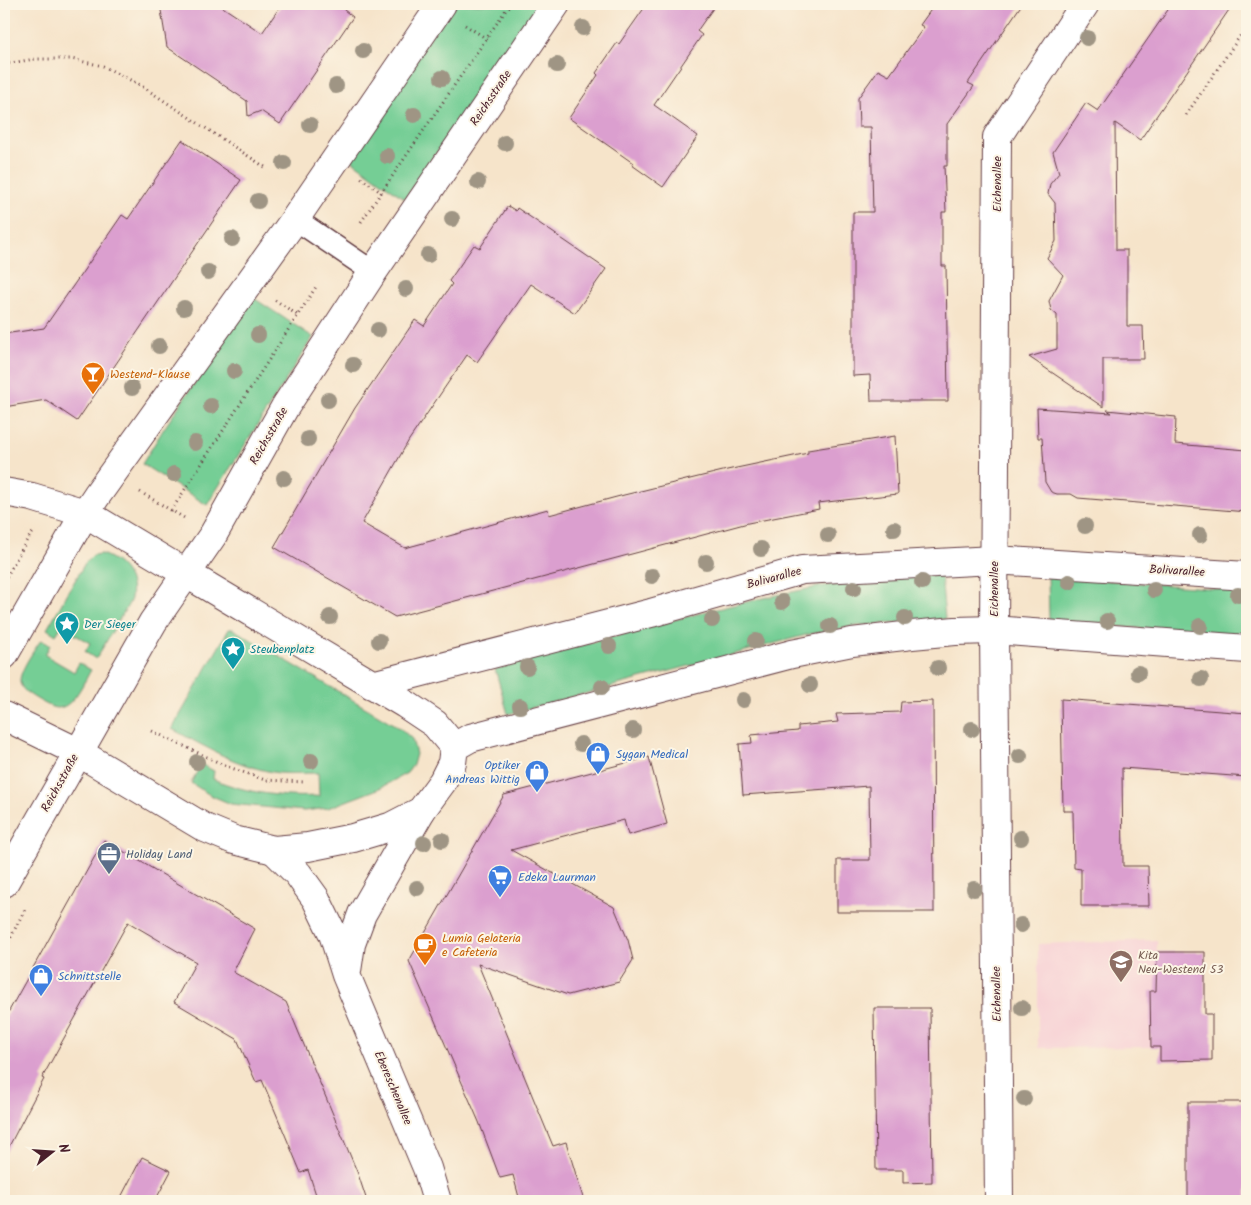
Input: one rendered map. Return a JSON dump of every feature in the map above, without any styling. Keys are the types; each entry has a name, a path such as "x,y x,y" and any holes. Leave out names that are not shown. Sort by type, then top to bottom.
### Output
{"street":[{"name":"Reichsstraße","path":"5,875 153,622 213,535 285,407 373,272 556,4"},
{"name":"Eichenallee","path":"999,1201 994,630 997,138 1085,4"},
{"path":"4,655 84,513 295,219 450,12"},
{"path":"4,492 32,497 84,513 405,704 435,724 454,747 452,763 443,781 421,811 362,914 351,944 346,975"},
{"name":"Bolivarallee","path":"372,685 651,613 802,570 994,560 1247,576"},
{"path":"454,747 470,738 792,654 852,642 956,631 994,630 1247,649"},
{"path":"4,716 78,752 205,828 234,840 274,850 308,847 353,838 390,827 421,811"},
{"name":"Ebereschenallee","path":"274,850 298,874 316,899 333,934 346,975 427,1168 438,1201"}],"lane":[{"path":"295,219 373,272"}],"path":[{"path":"361,222 510,4"},
{"path":"450,12 492,42"},
{"path":"1186,115 1247,26"},
{"path":"4,64 35,59 71,59 103,66 140,85 268,169"},
{"path":"358,176 387,196"},
{"path":"171,511 316,287"},
{"path":"268,295 304,319"},
{"path":"135,489 187,520"},
{"path":"4,581 34,531"},
{"path":"152,731 226,766 265,780 306,782"},
{"path":"4,951 20,917"}],"shaded area":[{"name":"Kita Neu-Westend 53","path":"1157,940 1157,952 1205,952 1205,1014 1212,1060 1160,1061 1159,1047 1038,1048 1038,944"}],"green space":[{"path":"452,4 539,4 405,199 347,157"},
{"path":"252,297 313,337 207,505 142,464"},
{"path":"101,554 114,560 125,570 132,590 129,604 96,659 85,652 90,643 61,627 56,635 47,629 85,563 93,555"},
{"path":"941,574 945,619 856,626 810,634 508,714 495,669 758,599 859,580"},
{"path":"1048,576 1247,591 1247,637 1049,621"},
{"path":"229,629 233,629 400,728 412,739 416,754 413,765 407,773 378,789 328,808 304,811 231,804 210,795 191,783 201,764 214,771 213,779 239,788 265,794 319,796 318,773 279,773 251,767 211,750 172,729"},
{"path":"41,640 50,645 45,655 74,672 79,663 91,670 71,702 59,708 52,707 26,692 20,682 20,677 31,654"}],"building":[{"path":"160,4 218,4 262,33 282,4 342,4 344,10 353,17 280,124 261,111 248,116 247,101 167,47"},
{"path":"647,4 716,4 697,31 702,35 654,105 698,136 663,187 632,165 633,163 569,118 598,75 596,73"},
{"path":"935,4 1022,4 968,83 974,86 947,124 947,166 944,166 946,212 942,212 942,266 946,266 948,401 871,401 870,375 853,376 853,212 873,212 871,127 859,127 858,98 878,70 889,76 924,27 920,25"},
{"path":"1172,4 1233,4 1140,140 1115,123 1116,250 1127,250 1127,326 1143,326 1144,359 1103,359 1103,407 1029,357 1057,349 1057,315 1051,310 1049,301 1063,275 1047,258 1056,241 1055,203 1048,194 1050,184 1059,173 1053,152 1086,103 1098,111"},
{"path":"182,140 241,180 77,421 46,400 4,407 4,334 44,328 122,215 128,219"},
{"path":"508,206 516,211 517,208 606,269 575,313 531,284 477,362 467,355 409,440 362,523 405,548 548,509 549,515 727,470 808,453 808,450 895,436 898,494 818,503 819,509 748,523 395,617 274,547 355,408 415,320 424,326 452,284 449,281 474,245 480,248"},
{"path":"1037,408 1112,413 1107,410 1176,417 1175,444 1247,450 1247,512 1078,498 1071,494 1051,492 1045,482 1042,438 1038,438"},
{"path":"1061,699 1247,713 1247,777 1122,768 1123,866 1148,866 1149,906 1081,906 1081,869 1074,868 1073,811 1063,811"},
{"path":"933,701 934,912 837,912 837,860 870,860 869,786 743,795 739,744 752,743 751,735 798,731 798,726 838,722 836,714 900,712 901,702"},
{"path":"649,757 667,824 628,835 624,820 511,850 614,907 628,940 633,960 619,982 568,995 478,964 553,1146 566,1142 584,1201 520,1201 513,1175 500,1178 479,1122 409,961 504,795"},
{"path":"104,840 255,929 233,972 286,1002 358,1174 367,1201 318,1201 308,1170 301,1173 262,1080 256,1082 237,1039 174,1002 196,962 128,922 42,1078 44,1079 4,1156 4,1020"},
{"name":"Kita Neu-Westend 53","path":"1157,952 1205,952 1205,1014 1212,1014 1212,1060 1160,1061 1160,1047 1151,1047 1150,991 1156,991"},
{"path":"874,1008 930,1008 932,1182 903,1183 903,1170 876,1170"},
{"path":"1188,1102 1247,1102 1247,1199 1188,1199"},
{"path":"142,1157 171,1171 155,1201 119,1201"}],"place":[{"name":"Westend-Klause","path":"93,395"},
{"name":"Der Sieger","path":"67,645"},
{"name":"Steubenplatz","path":"233,670"},
{"name":"Sygan Medical","path":"598,775"},
{"name":"Optiker Andreas Wittig","path":"537,793"},
{"name":"Holiday Land","path":"109,875"},
{"name":"Edeka Laurman","path":"500,898"},
{"name":"Lumia Gelateria e Cafeteria","path":"425,966"},
{"name":"Kita Neu-Westend 53","path":"1121,983"},
{"name":"Schnittstelle","path":"41,997"}]}
